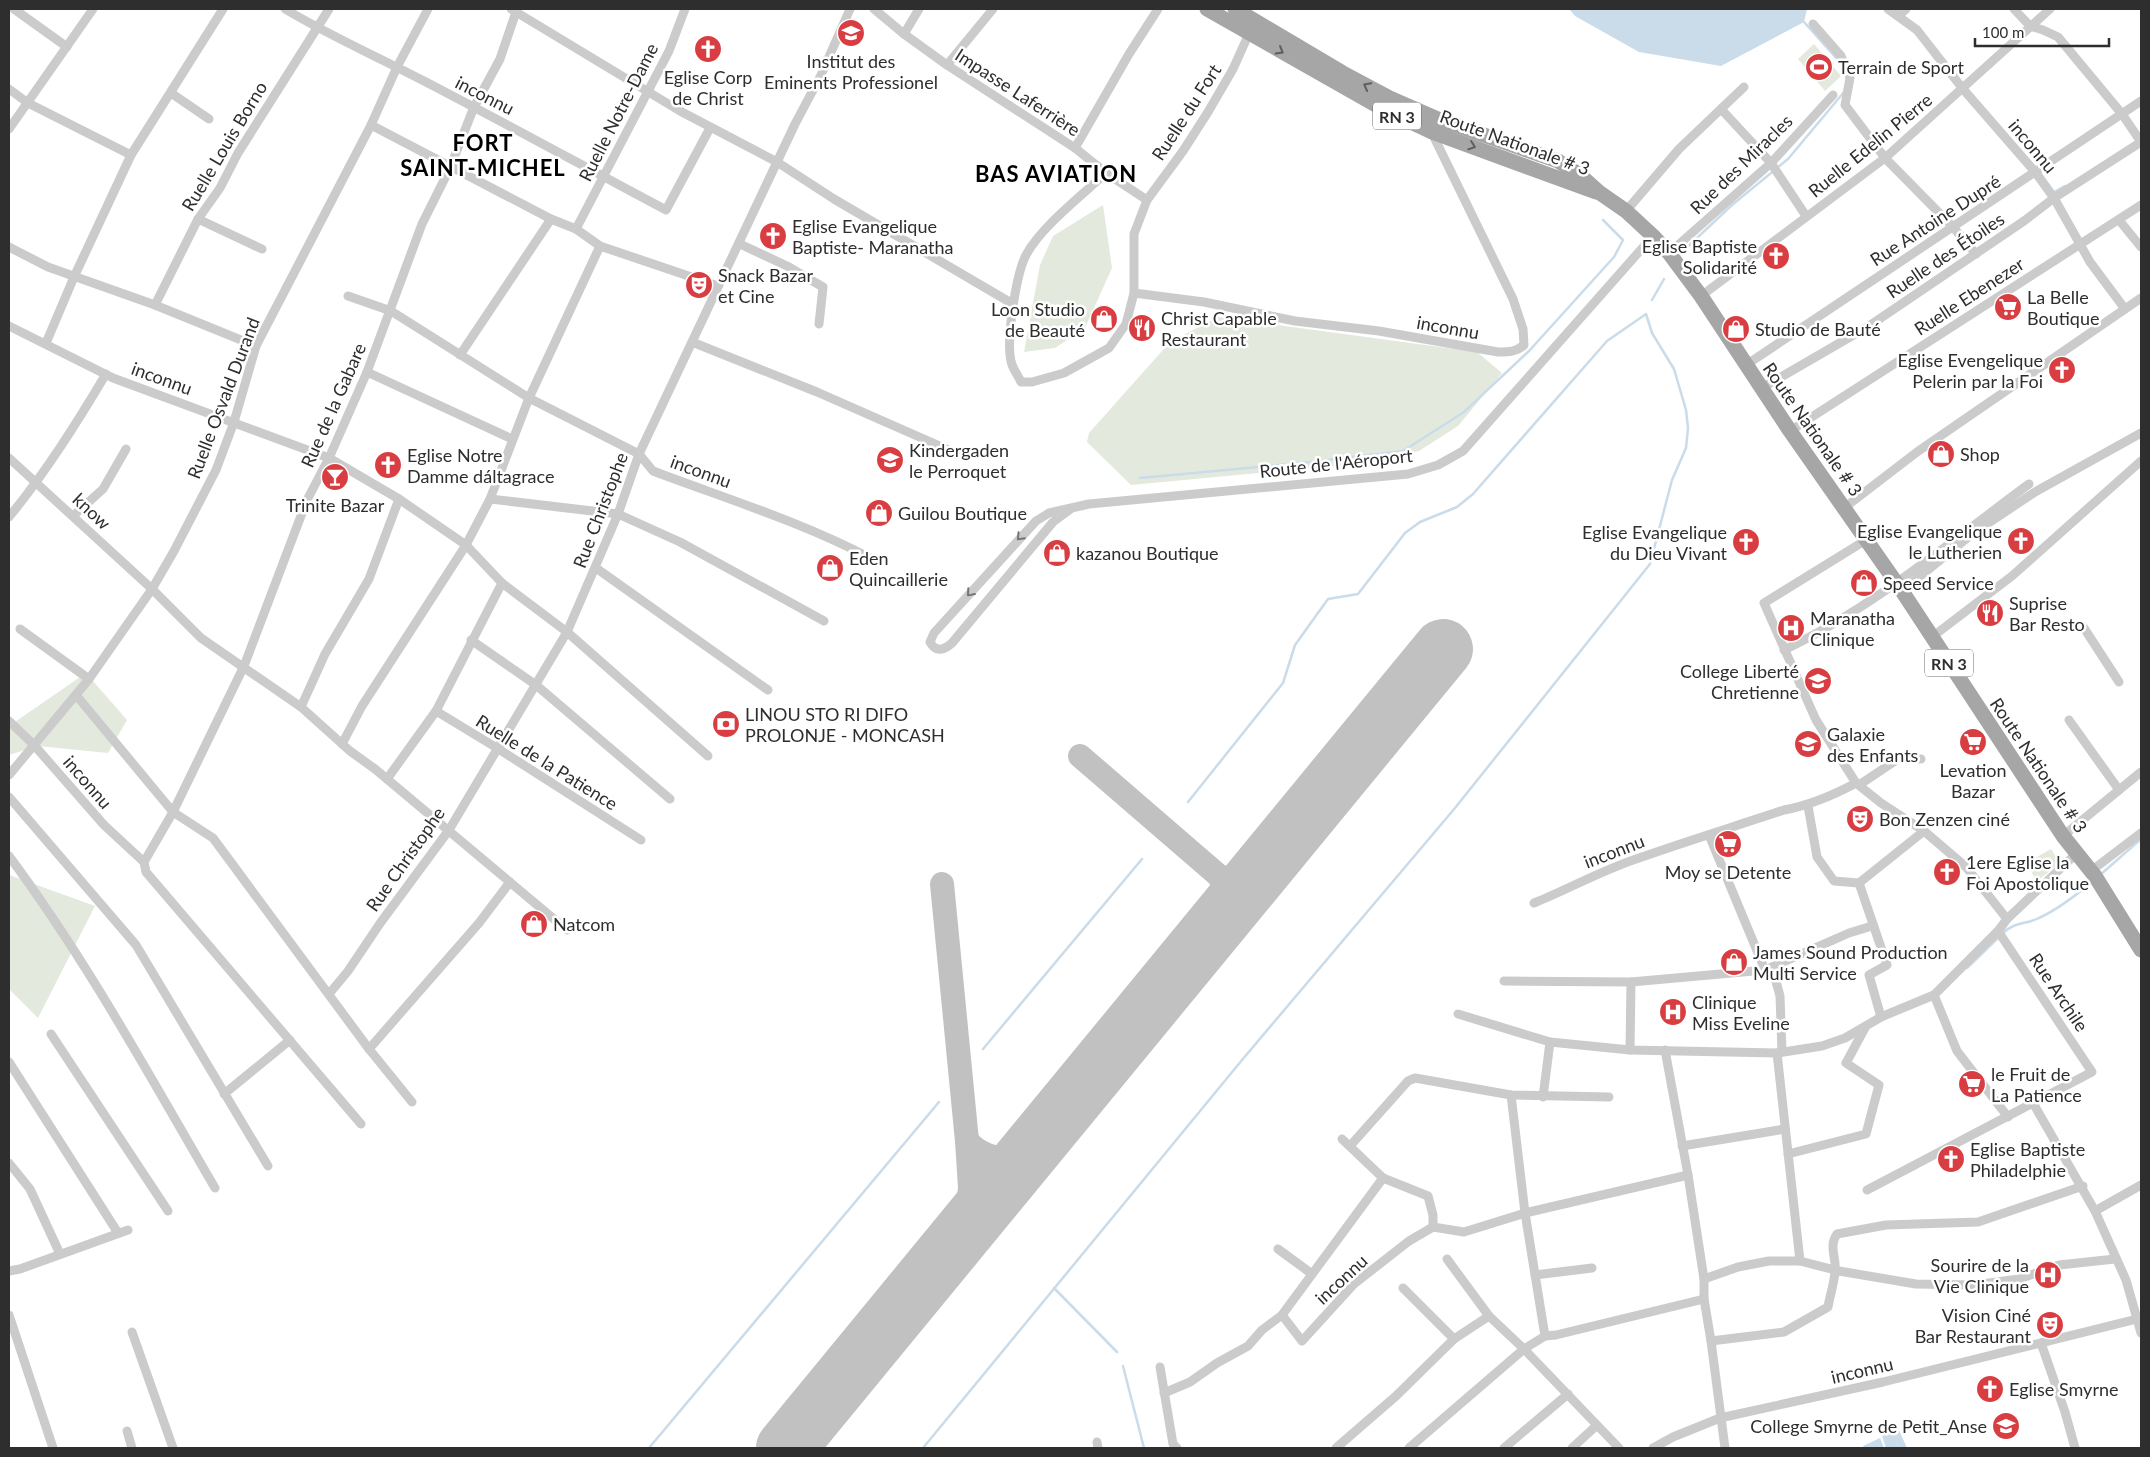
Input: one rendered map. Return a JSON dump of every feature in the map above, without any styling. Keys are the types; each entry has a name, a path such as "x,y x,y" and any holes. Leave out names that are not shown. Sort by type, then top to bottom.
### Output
{"main road":[{"name":"Route Nationale # 3","path":"1207,9 1252,27 1390,98 1438,119 1558,161 1580,175 1600,193 1626,211 1653,236 1669,253 1701,296 1790,431 1899,586 2063,836 2094,876 2141,950"},
{"name":"Route Nationale # 3","path":"1235,9 1252,27 1383,109 1432,132 1600,193"}],"street":[{"path":"14,9 67,47"},
{"path":"9,129 93,9"},
{"path":"46,343 74,277 131,155 222,9"},
{"name":"inconnu","path":"286,9 316,28 474,107 666,210 710,128"},
{"name":"Ruelle Louis Borno","path":"155,305 198,219 220,188 238,153 329,9"},
{"name":"Ruelle Osvald Durand","path":"9,774 76,695 152,589 201,500 216,470 234,422 256,346 371,125 397,67 428,9"},
{"name":"Ruelle Notre-Dame","path":"576,229 675,38 685,9"},
{"name":"Rue Christophe","path":"329,994 348,971 448,830 567,632 618,514 639,454 718,286 740,244 777,162 821,75 850,9"},
{"name":"Impasse Laferrière","path":"874,9 904,34 947,65 1075,148 1106,173 1147,200"},
{"path":"904,34 919,9"},
{"path":"947,65 993,9"},
{"path":"1075,148 1129,54 1158,9"},
{"name":"inconnu","path":"1888,9 1917,30 1963,89 2036,173 2054,198 2090,262 2125,309"},
{"path":"1898,16 1906,9"},
{"path":"2014,9 2030,26 2058,37 2083,70 2122,114 2141,141"},
{"name":"Ruelle Edelin Pierre","path":"1701,296 1885,158 2050,9"},
{"path":"514,10 648,92 710,128 777,162 834,199 1013,304"},
{"name":"Rue de la Gabare","path":"144,862 173,812 244,666 307,500 329,458 367,372 422,224 450,168 474,107 500,59 514,10"},
{"path":"1813,24 1841,56 1850,78 1845,105 1885,158 1953,227 1976,254"},
{"name":"Ruelle du Fort","path":"1106,173 1051,224 1026,256 1013,304 1010,336 1011,362 1021,382 1032,382 1064,373 1109,348 1126,324 1134,293 1134,234 1147,200 1183,151 1234,69 1252,27"},
{"path":"1626,211 1679,149 1744,87"},
{"path":"9,89 28,103 131,155"},
{"path":"171,93 210,119"},
{"name":"Rue des Miracles","path":"1669,253 1771,163 1833,96"},
{"name":"Rue Antoine Dupré","path":"1746,365 2141,102"},
{"path":"1720,109 1771,163 1806,216"},
{"path":"371,125 450,168 551,219 576,229 600,246 718,286"},
{"name":"inconnu","path":"1134,293 1204,302 1295,321 1378,331 1498,352 1513,352 1519,349 1524,345 1523,329 1513,299 1432,132"},
{"name":"Ruelle des Étoiles","path":"1762,388 1869,326 1976,254 2054,198 2141,141"},
{"name":"Ruelle Ebenezer","path":"1790,431 2141,205"},
{"path":"198,219 262,249"},
{"path":"460,355 551,219"},
{"path":"2119,220 2141,247"},
{"name":"Route de l'Aéroport","path":"1072,508 1053,522 952,643 943,650 937,650 933,647 930,642 934,633 1036,521 1049,513 1089,504 1408,474 1438,464 1463,451 1653,236"},
{"path":"740,244 788,266 823,287 819,324"},
{"path":"342,744 362,706 466,544 490,499 529,398 600,246"},
{"path":"9,247 48,267 155,305 256,346"},
{"name":"inconnu","path":"348,296 391,311 529,398 639,454 653,471 802,525 872,559"},
{"path":"1844,508 1917,452 2141,298"},
{"name":"inconnu","path":"9,326 106,374 329,458 399,499 466,544 502,583 567,632 708,756"},
{"path":"692,342 817,392 958,454"},
{"path":"367,372 512,439"},
{"name":"inconnu","path":"9,517 37,482 106,374"},
{"path":"1784,650 1817,634 1899,586 2027,497 2141,433"},
{"path":"72,516 103,489 126,449"},
{"name":"know","path":"9,458 152,589"},
{"path":"1932,637 2012,576 2141,461"},
{"path":"1899,586 2029,484"},
{"path":"301,707 325,654 369,579 399,499"},
{"path":"490,499 618,514 680,542 824,621"},
{"path":"1866,540 1764,603 1816,720 1858,784 1881,803 1924,831 1966,867 2007,919"},
{"path":"596,568 768,690"},
{"path":"387,779 436,711 502,583"},
{"path":"152,589 201,638 301,707 350,751 375,769 567,930"},
{"path":"2084,628 2119,682"},
{"path":"20,629 88,679"},
{"path":"472,640 536,685 670,799"},
{"path":"76,695 173,812 212,838 369,1048 412,1102"},
{"name":"Ruelle de la Patience","path":"436,711 641,840"},
{"path":"2069,720 2119,790"},
{"name":"inconnu","path":"9,721 34,745 104,825 144,862 146,872 361,1124"},
{"path":"1858,784 1901,757 1921,759"},
{"path":"2063,836 2141,772"},
{"name":"inconnu","path":"1534,903 1566,890 1592,876 1638,858 1784,810 1808,806 1858,784"},
{"path":"9,797 136,945 268,1166"},
{"path":"1808,806 1818,857 1834,881 1859,883 1924,831"},
{"path":"2094,876 2141,833"},
{"path":"1709,836 1780,996 1780,1052 1785,1129 1800,1261"},
{"path":"1458,1014 1550,1042 1630,1050 1780,1052 1822,1046 1846,1038 1881,1017 1934,995 2000,934 2007,919 2077,853"},
{"path":"9,856 38,895 108,1003 215,1188"},
{"path":"369,1048 479,923 510,882"},
{"path":"1859,883 1872,926 1887,965 1869,976 1881,1017"},
{"path":"1504,981 1630,982 1768,968 1849,933 1872,926"},
{"name":"Rue Archile","path":"2000,934 2092,1072 2033,1103"},
{"path":"1630,982 1630,1050"},
{"path":"1934,995 1957,1051 2008,1117"},
{"path":"1788,1154 1866,1134 1879,1085 1846,1063 1866,1026"},
{"path":"51,1034 168,1211"},
{"path":"224,1094 290,1040"},
{"path":"1543,1097 1550,1042"},
{"path":"1665,1050 1688,1175 1704,1279 1704,1299 1725,1448"},
{"path":"9,1062 118,1233"},
{"path":"1350,1146 1408,1081 1416,1078 1511,1095 1609,1097"},
{"path":"1511,1095 1525,1213 1544,1336"},
{"path":"1867,1190 2033,1103 2083,1186 2095,1211 2126,1280 2141,1333"},
{"path":"1682,1146 1785,1129"},
{"path":"1342,1139 1383,1178 1428,1196 1434,1215 1433,1227 1464,1232 1525,1213 1688,1175"},
{"path":"9,1163 30,1189 60,1254"},
{"name":"inconnu","path":"1164,1393 1190,1382 1217,1363 1248,1346 1262,1330 1282,1314 1383,1178"},
{"path":"2095,1211 2141,1184"},
{"path":"1711,1341 1784,1332 1828,1307 1836,1270 1832,1247 1833,1239 1837,1234 1886,1226 1978,1222 2083,1186"},
{"name":"inconnu","path":"1282,1314 1302,1341 1354,1284 1409,1241 1433,1227"},
{"path":"9,1271 20,1269 128,1230"},
{"name":"inconnu","path":"1278,1249 1312,1274"},
{"path":"1447,1259 1489,1316 1568,1394 1618,1448"},
{"path":"1704,1279 1738,1267 1769,1261 1800,1261 1836,1270 1916,1284 1974,1285 2019,1279 2059,1265 2115,1259"},
{"path":"1535,1275 1592,1268"},
{"path":"1403,1288 1454,1340"},
{"path":"1409,1448 1524,1349 1544,1336 1556,1335 1704,1299"},
{"path":"9,1315 53,1448"},
{"path":"1336,1448 1396,1396 1454,1340 1489,1316"},
{"name":"inconnu","path":"1653,1448 1673,1437 1720,1418 1883,1382 2137,1319"},
{"path":"132,1332 173,1448"},
{"path":"2041,1343 2075,1448"},
{"path":"1160,1367 1173,1444 1177,1448"},
{"path":"1504,1448 1568,1394"},
{"path":"1572,1448 1596,1426"},
{"path":"127,1431 132,1448"}],"shaded area":[{"name":"Terrain de Sport","path":"1814,44 1841,76 1825,91 1798,59"},
{"path":"1103,205 1112,268 1085,328 1055,348 1024,352 1040,265 1053,236"},
{"path":"1218,317 1477,352 1502,373 1458,426 1419,451 1354,464 1131,485 1087,442 1089,433 1170,342"},
{"path":"86,673 127,720 108,753 38,746 9,755 9,726"},
{"path":"2051,849 2060,863 2037,881 2026,863"},
{"path":"9,875 95,906 38,1018 9,989"}],"water":[{"path":"1569,9 1807,9 1804,22 1721,66 1639,52 1575,16"},
{"path":"1899,1430 1907,1448 1886,1448 1882,1436"},
{"path":"1880,1438 1884,1448 1864,1448 1863,1446"}],"waterway":[{"path":"1804,22 1838,60"},
{"path":"1680,254 1732,205 1788,159 1844,92"},
{"path":"2054,192 2065,186"},
{"path":"1140,478 1311,462 1403,451 1464,412 1529,351 1614,257 1623,240 1603,220"},
{"path":"1652,300 1664,279"},
{"path":"923,1448 1242,1060 1455,808 1650,564 1672,480 1686,448 1688,428 1686,410 1674,369 1652,333 1646,314 1607,341 1473,494 1457,507 1420,522 1405,533 1358,594 1328,599 1295,645 1283,683 1188,802"},
{"path":"2100,875 2141,839"},
{"path":"983,1049 1142,859"},
{"path":"2003,933 2016,925 2034,920 2052,911 2092,882"},
{"path":"1967,968 1999,937"},
{"path":"649,1448 939,1102"},
{"path":"1054,1288 1117,1352"},
{"path":"1123,1366 1144,1448"}],"taxiway":[{"path":"1080,756 1219,876 1235,881 1260,872"},
{"path":"1219,876 1229,894 1223,917"},
{"path":"942,884 967,1141 970,1188 965,1231"},
{"path":"967,1141 981,1152 996,1157 1011,1158 1028,1154"}],"runway":[{"path":"786,1448 1443,649"}],"place":[{"name":"Institut des Eminents Professionel","path":"851,33"},
{"name":"Eglise Corp de Christ","path":"708,49"},
{"name":"Terrain de Sport","path":"1819,67"},
{"name":"Eglise Evangelique Baptiste- Maranatha","path":"773,236"},
{"name":"Eglise Baptiste Solidarité","path":"1776,256"},
{"name":"Snack Bazar et Cine","path":"699,285"},
{"name":"La Belle Boutique","path":"2008,307"},
{"name":"Loon Studio de Beauté","path":"1104,319"},
{"name":"Christ Capable Restaurant","path":"1142,328"},
{"name":"Studio de Bauté","path":"1736,329"},
{"name":"Eglise Evengelique Pelerin par la Foi","path":"2062,370"},
{"name":"Shop","path":"1941,454"},
{"name":"Kindergaden le Perroquet","path":"890,460"},
{"name":"Eglise Notre Damme dáltagrace","path":"388,465"},
{"name":"Trinite Bazar","path":"335,477"},
{"name":"Guilou Boutique","path":"879,513"},
{"name":"Eglise Evangelique le Lutherien","path":"2021,541"},
{"name":"Eglise Evangelique du Dieu Vivant","path":"1746,542"},
{"name":"kazanou Boutique","path":"1057,553"},
{"name":"Eden Quincaillerie","path":"830,568"},
{"name":"Speed Service","path":"1864,583"},
{"name":"Suprise Bar Resto","path":"1990,613"},
{"name":"Maranatha Clinique","path":"1791,628"},
{"name":"College Liberté Chretienne","path":"1818,681"},
{"name":"LINOU STO RI DIFO PROLONJE - MONCASH","path":"726,724"},
{"name":"Levation Bazar","path":"1973,742"},
{"name":"Galaxie des Enfants","path":"1808,744"},
{"name":"Bon Zenzen ciné","path":"1860,819"},
{"name":"Moy se Detente","path":"1728,844"},
{"name":"1ere Eglise la Foi Apostolique","path":"1947,872"},
{"name":"Natcom","path":"534,924"},
{"name":"James Sound Production Multi Service","path":"1734,962"},
{"name":"Clinique Miss Eveline","path":"1673,1012"},
{"name":"le Fruit de La Patience","path":"1972,1084"},
{"name":"Eglise Baptiste Philadelphie","path":"1951,1159"},
{"name":"Sourire de la Vie Clinique","path":"2048,1275"},
{"name":"Vision Ciné Bar Restaurant","path":"2050,1325"},
{"name":"Eglise Smyrne","path":"1990,1389"},
{"name":"College Smyrne de Petit_Anse","path":"2006,1426"}],"district":[{"name":"FORT SAINT-MICHEL","path":"483,154"},
{"name":"BAS AVIATION","path":"1056,173"}]}
